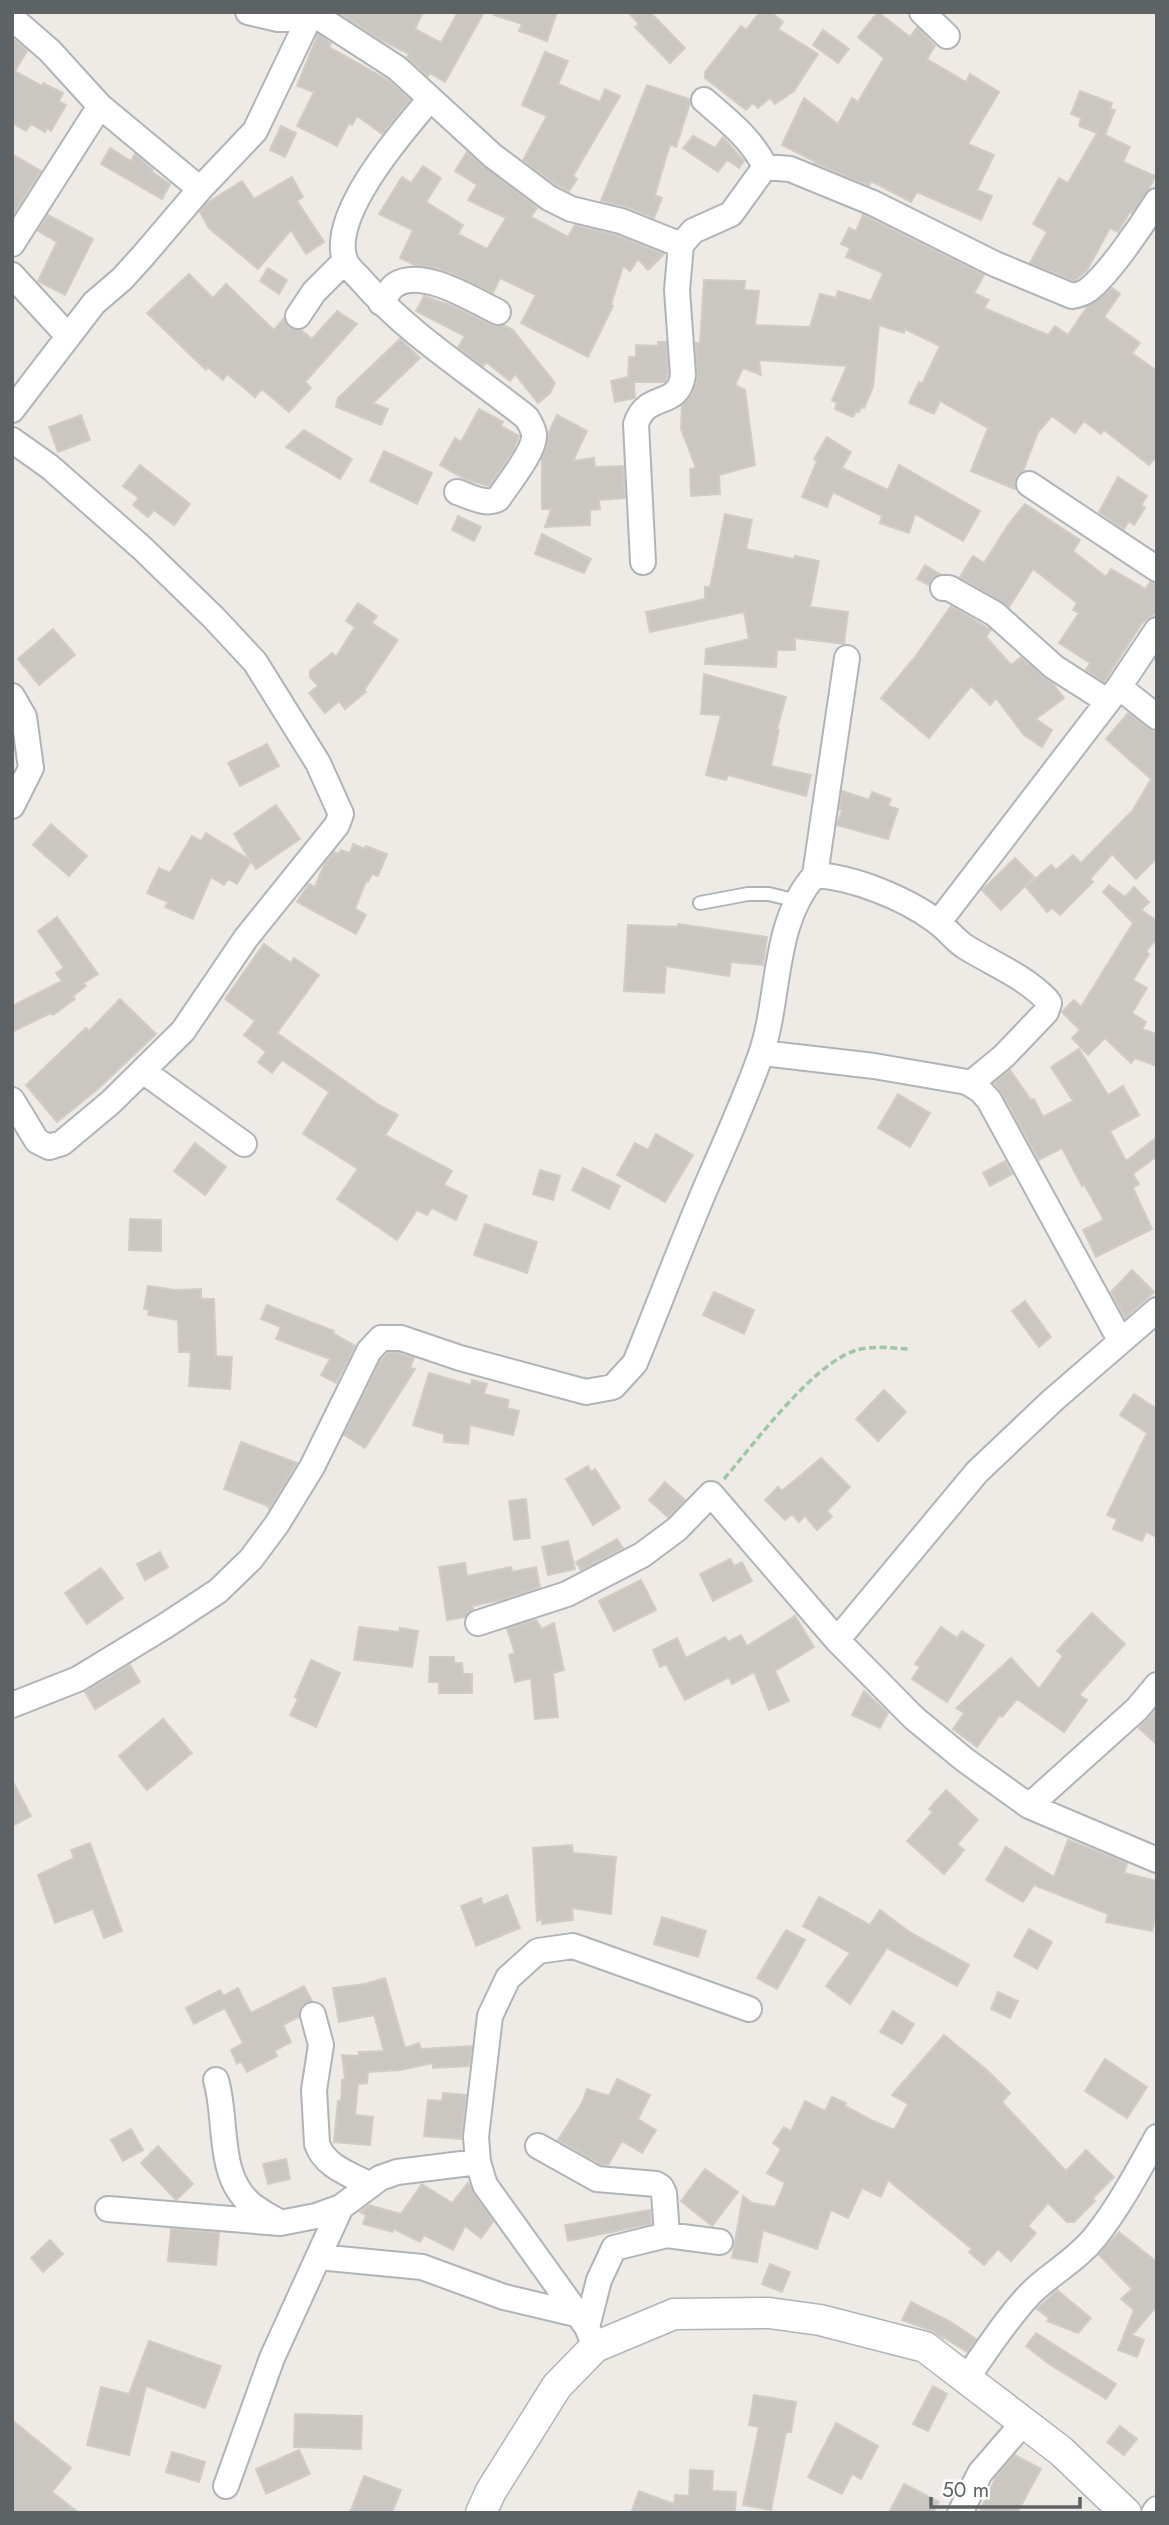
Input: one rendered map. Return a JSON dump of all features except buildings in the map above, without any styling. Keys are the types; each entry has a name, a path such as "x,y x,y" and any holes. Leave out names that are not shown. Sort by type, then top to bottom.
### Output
{"street":[{"path":"248,12 278,19 310,15 397,68 493,156 559,205 621,221 681,245"},
{"path":"922,12 947,36"},
{"path":"12,410 94,303 122,279 254,131 310,15"},
{"path":"12,18 50,51 100,106 200,189"},
{"path":"430,99 359,192 344,237 345,261 381,303 442,354 527,418 532,428 532,446 498,499 492,503 457,492"},
{"path":"704,100 735,126 758,151 765,167"},
{"path":"12,244 100,106"},
{"path":"643,562 636,424 640,412 649,405 674,395 681,387 677,290 681,245 693,231 731,215 765,167"},
{"path":"765,167 790,169 873,203 995,264 1072,296 1085,293 1095,284 1144,222 1157,201"},
{"path":"298,316 314,292 345,261"},
{"path":"12,275 68,335"},
{"path":"381,303 395,285 418,279 437,282 498,312"},
{"path":"12,440 50,467 142,548 255,662 318,762 341,814 337,825 246,938 183,1031 143,1071 62,1143 49,1147 37,1141 12,1100"},
{"path":"1029,484 1157,569"},
{"path":"943,588 949,588 995,614 1054,667 1157,718"},
{"path":"938,923 1113,694 1157,629"},
{"path":"12,1705 78,1679 218,1591 251,1559 278,1524 312,1467 369,1351 381,1338 401,1338 460,1358 586,1392 614,1387 635,1363 762,1053 781,951 797,901 815,875 847,658"},
{"path":"12,696 24,717 31,768 12,806"},
{"path":"815,875 834,876 913,905 962,944 1043,995 1049,1003 1046,1012 1004,1056 970,1084"},
{"path":"762,1053 874,1066 970,1084 980,1090 989,1100 1120,1340"},
{"path":"143,1071 244,1144"},
{"path":"837,1640 977,1472 1120,1340 1157,1310"},
{"path":"478,1623 567,1594 642,1555 677,1529 711,1494 837,1640 914,1718 965,1760 1030,1806 1157,1860"},
{"path":"1030,1806 1137,1709 1157,1685"},
{"path":"586,2329 485,2185 478,2162 476,2137 490,2017 508,1978 538,1951 573,1946 749,2009"},
{"path":"313,2015 321,2045 314,2090 317,2144 320,2153 329,2162 370,2185"},
{"path":"216,2080 221,2096 227,2161 235,2184 251,2204 280,2223"},
{"path":"966,2379 1031,2293 1078,2256 1096,2237 1157,2137"},
{"path":"538,2146 597,2179 656,2184 662,2187 667,2235"},
{"path":"108,2209 280,2223 316,2216 341,2207 380,2178 397,2172 478,2162"},
{"path":"226,2486 272,2358 341,2207"},
{"path":"481,2513 491,2491 557,2386 586,2329 599,2280 614,2249 667,2235 720,2242"},
{"path":"318,2257 422,2267 586,2329 674,2314 769,2313 820,2320 925,2347 1061,2451 1126,2513"},
{"path":"960,2513 981,2473 1024,2422"}],"lane":[{"path":"700,903 748,894 769,894 797,901"}],"path":[{"path":"711,1494 788,1404 828,1366 854,1351 880,1347 908,1349"}]}
